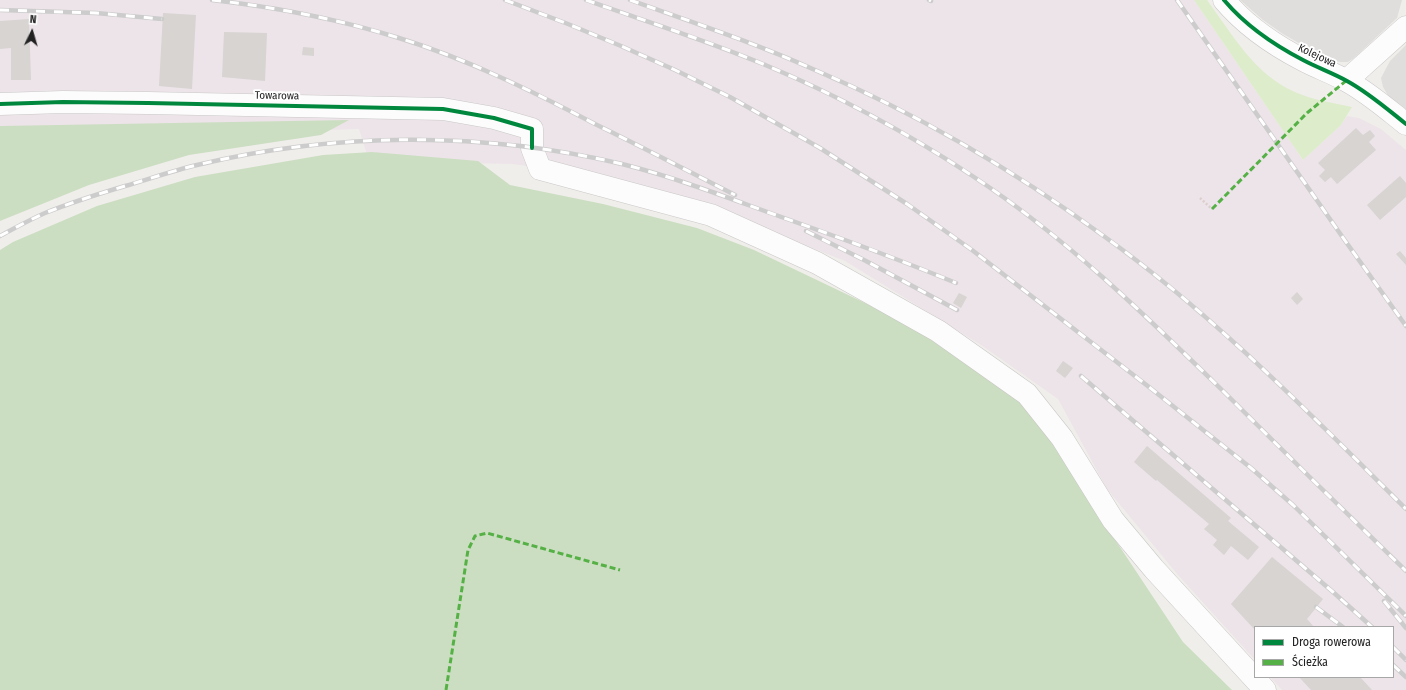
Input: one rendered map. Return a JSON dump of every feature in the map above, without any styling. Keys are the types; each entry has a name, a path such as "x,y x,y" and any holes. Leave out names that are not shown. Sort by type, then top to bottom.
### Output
{"street":[{"name":"Kolejowa","path":"1224,0 1245,21 1288,52 1347,80 1364,90 1406,124"},
{"path":"1347,80 1406,27"},
{"name":"Towarowa","path":"0,104 63,102 443,109 494,118 532,129 532,148 540,169 711,216 817,263 938,331 1027,394 1062,438 1113,520 1154,569 1265,690"}],"path":[{"path":"1200,198 1212,209"}],"shaded area":[{"path":"0,0 1194,0 1303,160 1341,125 1347,116 1359,118 1381,129 1406,150 1406,690 1282,690 1271,678 1394,678 1394,626 1254,626 1254,659 1178,575 1107,489 1058,399 981,345 845,261 700,204 602,176 512,164 369,161 359,129 0,141"},
{"path":"1240,0 1402,0 1397,18 1354,58 1348,62 1341,62 1334,61 1313,51 1283,34 1263,20"},
{"path":"1406,45 1406,113 1389,97 1383,87 1381,78 1390,61"}],"green space":[{"path":"1194,0 1207,0 1245,52 1268,75 1281,85 1309,97 1352,107 1341,125 1303,160"},
{"path":"349,120 321,135 189,155 89,185 0,221 0,126"},
{"path":"372,152 478,161 510,185 603,204 697,228 754,250 907,323 1017,399 1069,462 1092,505 1183,642 1232,690 0,690 0,250 13,242 97,206 195,177 323,155"}],"building":[{"path":"163,13 196,15 192,89 159,86"},
{"path":"29,19 31,80 11,80 11,48 0,49 0,21"},
{"path":"224,32 267,33 265,81 222,77"},
{"path":"303,47 314,48 314,56 302,55"},
{"path":"1356,128 1363,135 1370,130 1375,136 1369,142 1376,150 1337,184 1331,177 1325,182 1319,176 1325,170 1318,163"},
{"path":"1400,176 1406,183 1406,197 1380,220 1367,205"},
{"path":"1400,251 1406,258 1406,265 1396,254"},
{"path":"1297,292 1303,299 1297,305 1291,298"},
{"path":"959,293 967,297 961,308 953,303"},
{"path":"1063,361 1073,368 1065,378 1056,371"},
{"path":"1147,446 1231,518 1228,521 1259,547 1248,560 1231,546 1224,555 1213,545 1217,540 1204,529 1209,524 1134,462"},
{"path":"1272,557 1323,599 1307,619 1313,626 1254,626 1254,629 1231,604"},
{"path":"1300,678 1361,678 1372,690 1311,690"}],"railway":[{"path":"212,0 259,6 330,19 424,46 499,76 735,195"},
{"path":"505,0 621,46 730,97 820,148 907,204 972,250 1251,468 1293,505 1406,616"},
{"path":"586,0 741,55 791,76 898,130 924,145 1008,200 1072,250 1133,304 1406,571"},
{"path":"630,0 770,51 853,87 891,105 965,145 1036,189 1146,267 1185,299 1298,402 1406,509"},
{"path":"1177,0 1406,326"},
{"path":"0,10 96,13 162,19"},
{"path":"0,236 45,213 84,199 188,167 249,154 302,146 355,141 463,141 569,153 641,169 698,187 888,256 956,283"},
{"path":"806,231 866,261 957,310"},
{"path":"1081,376 1371,626"},
{"path":"1384,601 1406,628"},
{"path":"1316,607 1342,626"},
{"path":"1394,648 1406,660"},
{"path":"1394,666 1406,677"}],"marked path":[{"path":"1212,209 1307,113 1347,80"},
{"path":"446,690 468,550 475,536 487,533 620,570"}],"cycle path":[{"path":"1224,0 1241,18 1281,48 1355,86 1378,101 1406,124"},
{"path":"0,104 63,102 443,109 494,118 532,129 532,148"}]}
